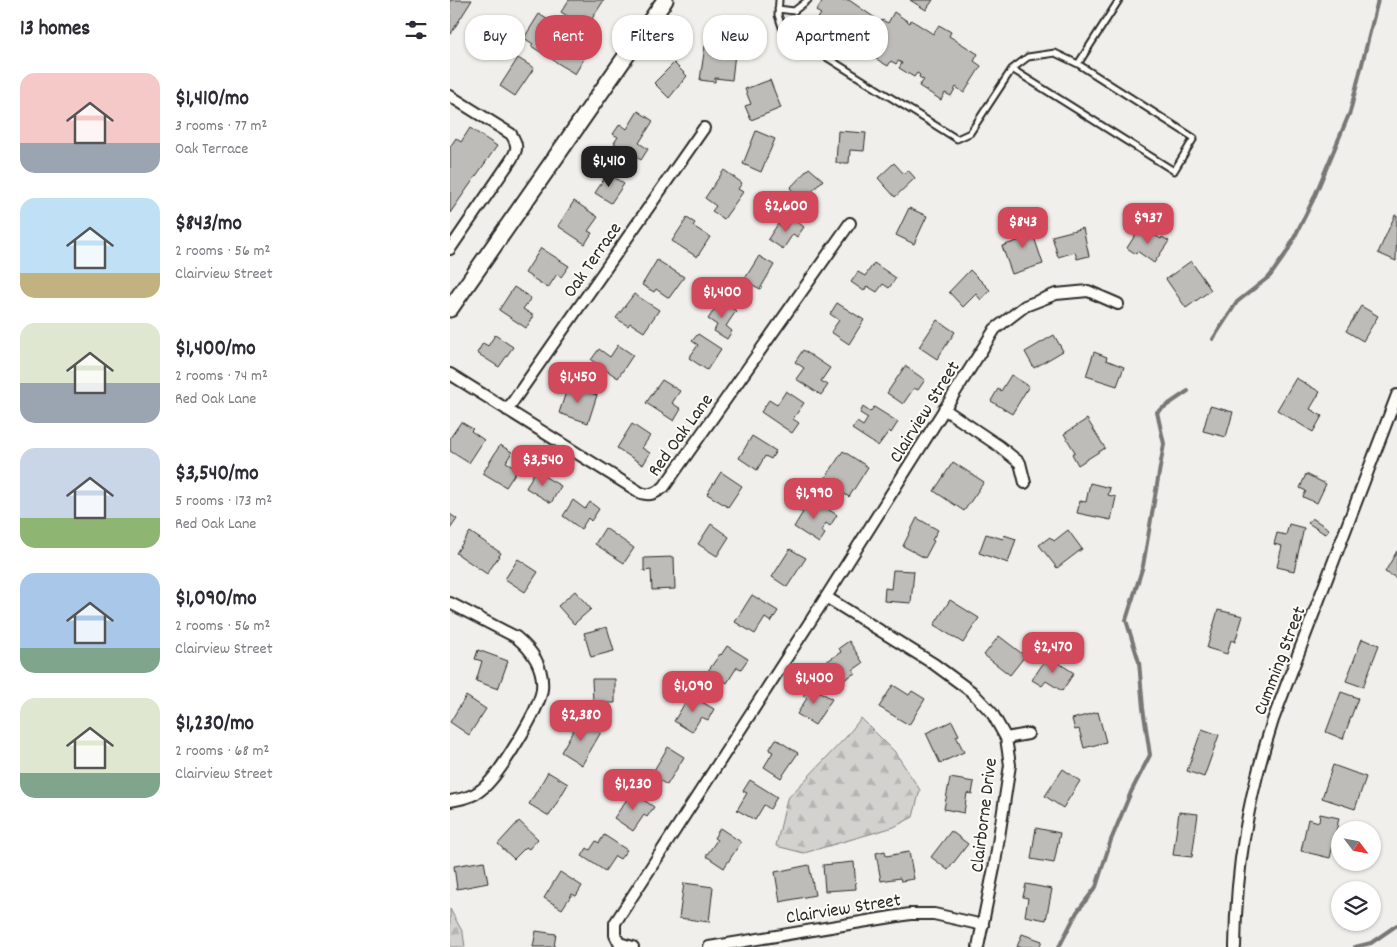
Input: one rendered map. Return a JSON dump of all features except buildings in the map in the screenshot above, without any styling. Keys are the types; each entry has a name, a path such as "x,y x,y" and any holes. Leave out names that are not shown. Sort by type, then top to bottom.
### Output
{"street":[{"path":"450,308 665,0"},
{"path":"450,96 511,134 517,144 516,152 511,160 450,249"},
{"name":"Oak Terrace","path":"507,410 704,128"},
{"name":"Red Oak Lane","path":"450,374 641,493 654,494 664,487 850,223"},
{"name":"Clairview Street","path":"633,947 619,943 615,935 615,923 826,597 995,329 1024,306 1056,294 1088,291 1118,304"},
{"name":"Cumming Street","path":"1235,947 1235,912 1240,858 1251,794 1262,756 1273,720 1397,395"},
{"path":"944,409 999,446 1020,463 1025,483"},
{"name":"Clairborne Drive","path":"826,597 934,664 972,692 992,713 1006,738 1010,765 978,947"},
{"path":"450,603 516,637 525,644 532,652 538,664 542,676 542,689 540,701 534,714 494,776 481,790 464,799 450,801"},
{"path":"1006,738 1028,734"},
{"name":"Clairview Street","path":"709,947 910,914 934,914 983,924"}],"lane":[{"path":"779,0 778,15 783,30 957,139 970,133 1012,70 1028,57 1055,53 1078,64 1194,138 1174,171 1012,70"},
{"path":"778,9 794,11 808,0"},
{"path":"1078,64 1119,0"}],"green space":[{"path":"861,718 895,752 920,790 913,817 894,827 804,853 776,846 787,799 847,736"},
{"path":"450,909 463,933 465,947 450,947"}],"waterway":[{"path":"1213,339 1237,302 1270,276 1287,252 1313,200 1350,112 1378,0"},
{"path":"1059,947 1077,912 1096,887 1111,840 1131,792 1150,755 1139,662 1126,620 1143,566 1164,444 1157,412 1188,391"},
{"path":"1355,947 1371,943 1397,925"}]}
